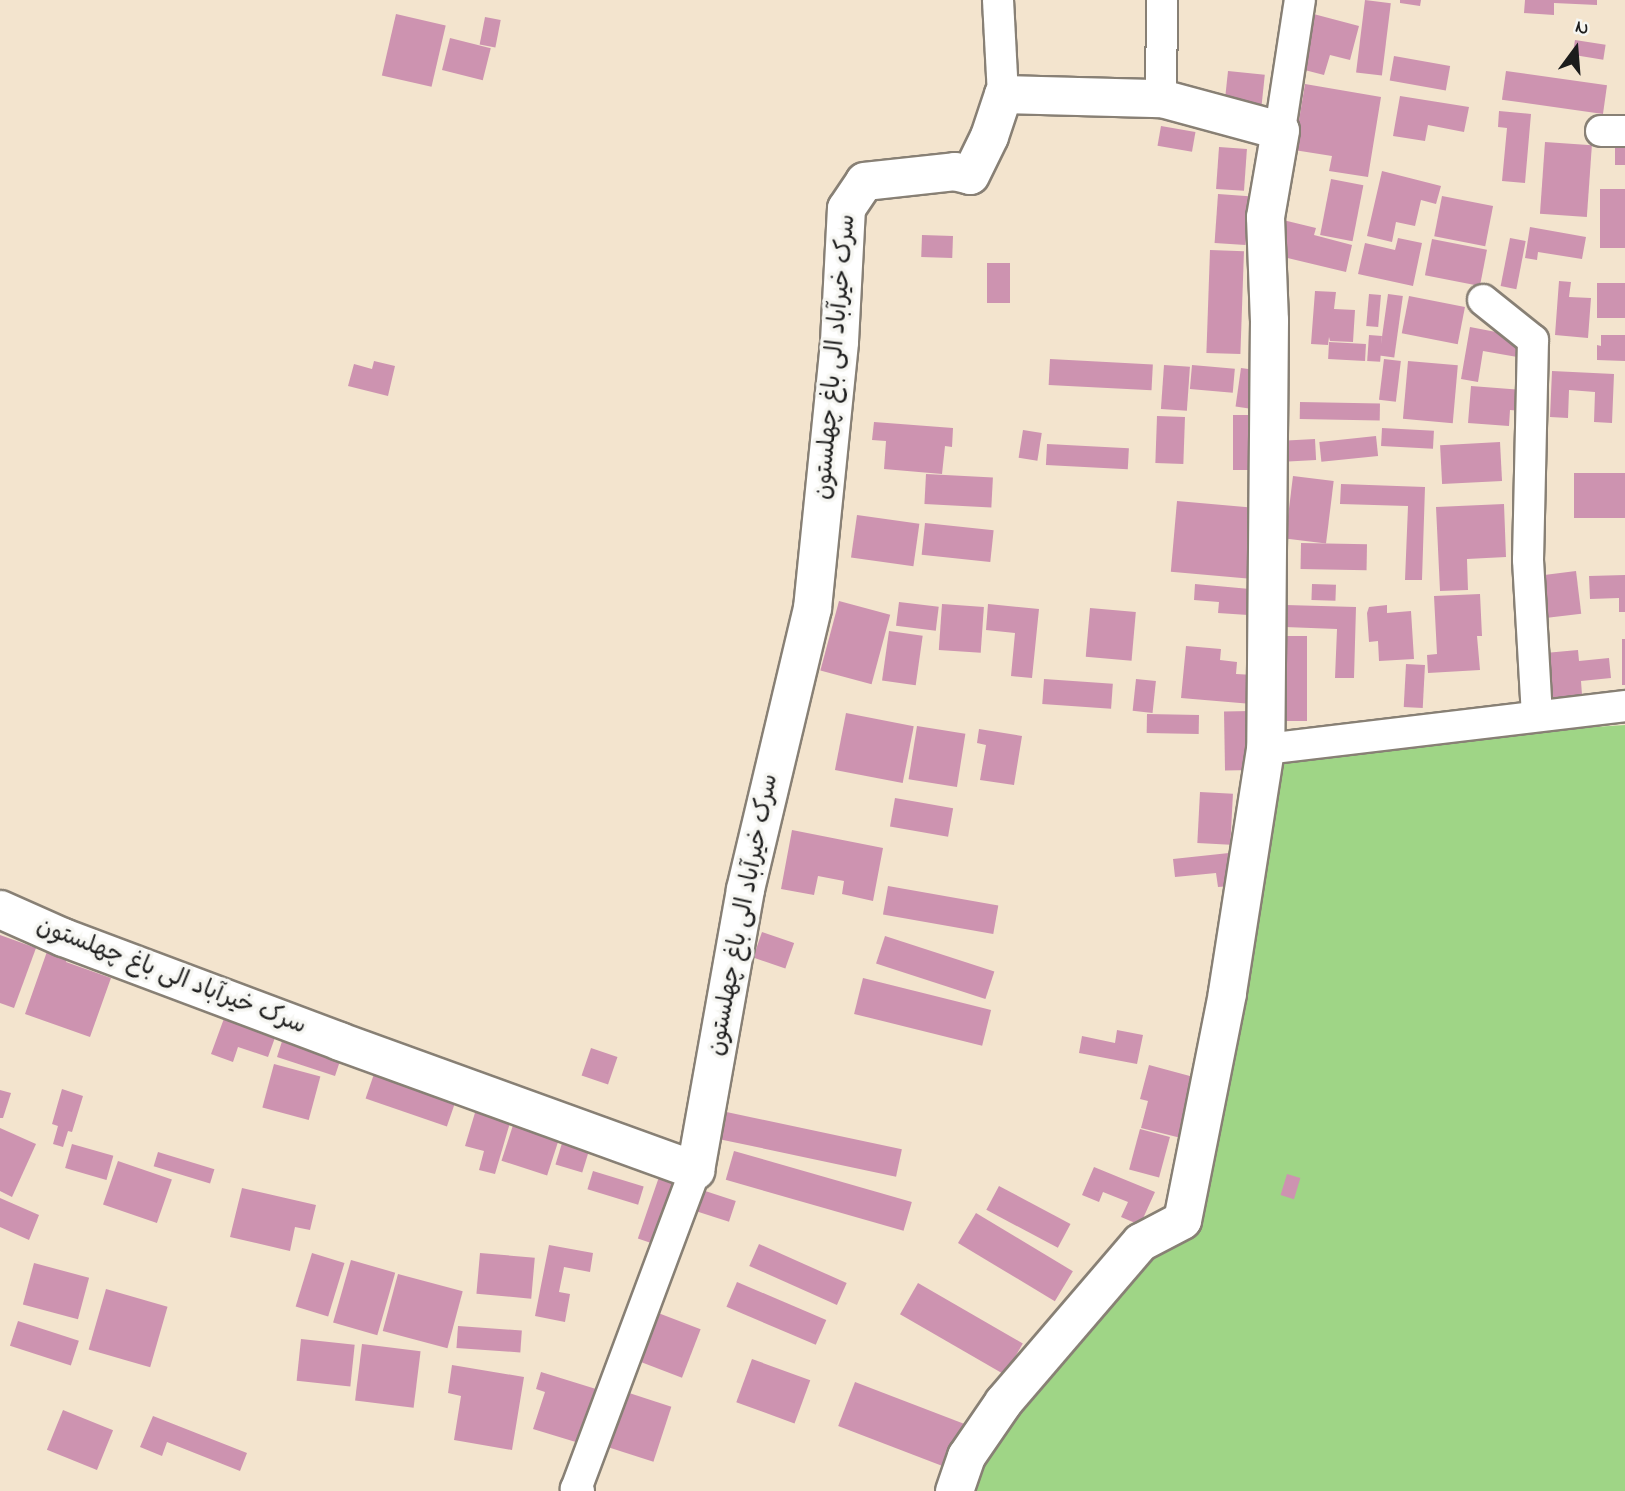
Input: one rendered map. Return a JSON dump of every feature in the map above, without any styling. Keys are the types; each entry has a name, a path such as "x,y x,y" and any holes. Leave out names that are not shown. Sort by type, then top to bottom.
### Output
{"street":[{"path":"998,0 1003,94 1161,98 1280,130"},
{"path":"1161,98 1162,0"},
{"path":"954,1491 966,1456 1003,1402 1140,1242 1182,1220 1227,993 1265,749 1269,320 1265,217 1300,0"},
{"name":"سرک خیرآباد الی باغ چهلستون","path":"0,909 63,937 314,1032 695,1170 745,889 812,607 839,341 846,208 864,181 954,172 970,175 989,136 1003,94"},
{"path":"1483,300 1533,340 1528,559 1537,715"},
{"path":"1265,749 1625,706"},
{"path":"579,1491 576,1489 695,1170"}],"green space":[{"path":"1625,725 1625,1491 954,1491 966,1456 1182,1220 1265,749"}],"building":[{"path":"1365,0 1391,3 1382,76 1356,72"},
{"path":"1400,0 1421,0 1420,6 1400,3"},
{"path":"1525,0 1597,0 1597,5 1554,3 1554,15 1524,13"},
{"path":"1306,12 1359,26 1350,60 1330,55 1324,75 1293,67"},
{"path":"396,14 446,25 432,87 382,75"},
{"path":"485,17 501,20 495,48 480,44"},
{"path":"450,38 491,48 483,80 442,70"},
{"path":"1575,40 1606,45 1603,60 1573,55"},
{"path":"1394,56 1450,66 1446,91 1390,81"},
{"path":"1228,71 1265,75 1262,106 1225,102"},
{"path":"1506,71 1607,85 1603,114 1502,100"},
{"path":"1305,84 1381,97 1368,177 1329,171 1332,156 1294,150"},
{"path":"1400,96 1469,107 1464,132 1428,125 1425,141 1393,136"},
{"path":"1499,111 1531,114 1525,183 1502,181 1507,128 1498,127"},
{"path":"1161,126 1195,132 1192,152 1158,146"},
{"path":"1615,139 1625,139 1625,165 1615,165"},
{"path":"1545,142 1592,145 1587,217 1540,214"},
{"path":"1219,147 1247,149 1244,191 1216,189"},
{"path":"1382,171 1441,186 1436,204 1421,200 1415,226 1396,222 1392,242 1367,236"},
{"path":"1331,179 1363,185 1353,241 1320,235"},
{"path":"1600,189 1625,189 1625,248 1600,248"},
{"path":"1218,194 1249,196 1246,245 1215,243"},
{"path":"1442,196 1493,206 1485,246 1434,236"},
{"path":"1283,220 1316,228 1314,235 1352,245 1346,272 1275,255"},
{"path":"1530,227 1586,237 1582,259 1538,252 1537,260 1525,258"},
{"path":"922,235 953,236 952,258 921,257"},
{"path":"1398,238 1422,243 1413,286 1358,274 1365,243 1395,250"},
{"path":"1510,238 1526,241 1516,289 1501,286"},
{"path":"1432,239 1487,250 1480,286 1425,275"},
{"path":"1210,250 1244,251 1240,354 1206,353"},
{"path":"987,263 1010,263 1010,303 987,303"},
{"path":"1559,281 1571,282 1569,297 1591,298 1588,338 1555,335"},
{"path":"1597,283 1625,283 1625,318 1597,318"},
{"path":"1315,291 1336,292 1334,309 1355,310 1353,342 1330,341 1329,337 1328,345 1311,344"},
{"path":"1369,294 1381,295 1378,327 1366,326"},
{"path":"1388,294 1403,296 1394,357 1379,355"},
{"path":"1409,296 1465,307 1458,344 1402,333"},
{"path":"1470,327 1496,332 1525,348 1523,358 1483,351 1478,382 1461,379"},
{"path":"1369,335 1382,336 1380,362 1367,361"},
{"path":"1601,335 1625,335 1625,361 1597,360 1597,345 1601,346"},
{"path":"1329,342 1366,344 1365,361 1328,359"},
{"path":"1050,359 1153,364 1151,390 1049,385"},
{"path":"1384,359 1401,361 1396,402 1379,400"},
{"path":"374,361 395,366 388,396 348,386 354,364 372,369"},
{"path":"1408,361 1458,365 1453,423 1403,419"},
{"path":"1164,365 1190,367 1187,411 1161,409"},
{"path":"1192,365 1235,369 1233,393 1190,389"},
{"path":"1241,368 1263,371 1257,410 1236,407"},
{"path":"1552,371 1614,374 1612,423 1594,422 1595,392 1569,390 1568,418 1550,417"},
{"path":"1471,386 1523,390 1522,411 1510,410 1509,426 1468,423"},
{"path":"1300,402 1380,403 1380,420 1300,419"},
{"path":"1233,415 1256,415 1256,470 1233,470"},
{"path":"1157,416 1185,417 1183,464 1155,463"},
{"path":"874,422 953,428 952,447 945,446 942,474 884,469 886,441 872,440"},
{"path":"1382,428 1434,431 1433,449 1381,446"},
{"path":"1023,430 1042,433 1037,461 1019,458"},
{"path":"1376,436 1378,456 1321,462 1319,442"},
{"path":"1315,439 1316,460 1288,461 1287,440"},
{"path":"1500,442 1502,481 1442,484 1440,445"},
{"path":"1047,444 1129,448 1128,469 1046,465"},
{"path":"1574,473 1625,473 1625,518 1574,518"},
{"path":"926,474 993,478 991,507 924,504"},
{"path":"1293,476 1334,481 1326,544 1285,539"},
{"path":"1341,484 1425,487 1422,580 1405,580 1408,506 1340,504"},
{"path":"1177,501 1254,508 1248,578 1171,572"},
{"path":"1504,504 1506,557 1467,559 1468,590 1440,591 1436,507"},
{"path":"857,515 919,524 913,566 851,558"},
{"path":"925,523 994,530 990,562 922,555"},
{"path":"1301,543 1367,544 1367,570 1301,569"},
{"path":"1576,571 1581,614 1547,618 1542,575"},
{"path":"1625,575 1625,612 1619,612 1619,598 1590,599 1589,576"},
{"path":"1195,584 1250,589 1248,615 1218,613 1219,602 1194,600"},
{"path":"1312,584 1336,585 1335,601 1311,600"},
{"path":"1480,594 1482,636 1477,636 1480,670 1428,673 1427,655 1437,654 1434,596"},
{"path":"839,601 890,615 872,684 820,671"},
{"path":"899,602 939,607 936,631 896,626"},
{"path":"942,604 984,607 981,653 939,650"},
{"path":"988,604 1039,609 1032,678 1011,676 1015,633 986,630"},
{"path":"1286,605 1356,607 1354,678 1335,678 1337,629 1285,627"},
{"path":"1387,605 1387,613 1411,611 1414,659 1379,661 1378,641 1369,642 1369,607"},
{"path":"1090,608 1136,612 1132,661 1086,657"},
{"path":"889,631 923,636 916,685 882,681"},
{"path":"1280,636 1307,636 1307,721 1280,721"},
{"path":"1622,639 1625,639 1625,685 1622,685"},
{"path":"1186,646 1221,649 1220,660 1237,662 1236,674 1254,675 1252,704 1181,698"},
{"path":"1578,650 1579,661 1609,658 1611,678 1581,681 1582,695 1550,698 1545,653"},
{"path":"1406,664 1425,665 1423,708 1404,707"},
{"path":"1044,679 1113,684 1111,709 1042,704"},
{"path":"1136,679 1156,681 1153,713 1133,711"},
{"path":"1224,711 1251,711 1252,770 1225,770"},
{"path":"846,713 914,726 903,783 835,770"},
{"path":"1147,714 1199,715 1199,734 1147,733"},
{"path":"917,726 965,734 957,787 909,779"},
{"path":"979,729 1022,736 1014,785 980,780 986,745 977,743"},
{"path":"1200,792 1233,794 1230,845 1197,843"},
{"path":"895,798 953,808 948,837 890,827"},
{"path":"792,830 883,848 873,901 842,894 844,881 818,876 814,895 781,889"},
{"path":"1229,853 1232,886 1218,887 1216,873 1175,877 1173,859"},
{"path":"888,886 998,905 993,934 883,915"},
{"path":"762,932 794,943 785,969 753,958"},
{"path":"0,935 36,948 14,1008 0,1003"},
{"path":"885,936 994,972 985,999 876,964"},
{"path":"50,943 70,950 66,962 111,978 90,1037 25,1014"},
{"path":"863,978 991,1010 982,1046 854,1014"},
{"path":"226,1013 277,1032 268,1057 238,1047 233,1062 211,1054"},
{"path":"1117,1030 1143,1035 1137,1064 1079,1053 1082,1036 1115,1043"},
{"path":"284,1035 316,1046 314,1052 340,1061 335,1076 277,1057"},
{"path":"591,1048 617,1057 608,1085 582,1075"},
{"path":"274,1064 320,1076 309,1120 262,1107"},
{"path":"1149,1065 1201,1079 1185,1139 1141,1128 1148,1101 1140,1099"},
{"path":"375,1071 456,1099 447,1126 366,1098"},
{"path":"62,1089 83,1096 72,1132 68,1131 63,1147 53,1144 58,1126 52,1124"},
{"path":"0,1090 11,1093 3,1118 0,1118"},
{"path":"477,1106 512,1116 495,1174 479,1170 484,1151 465,1146"},
{"path":"717,1110 902,1149 896,1177 711,1137"},
{"path":"516,1116 562,1131 547,1176 501,1161"},
{"path":"0,1128 36,1144 12,1197 0,1191"},
{"path":"1140,1129 1170,1137 1159,1178 1129,1170"},
{"path":"566,1130 593,1138 582,1173 555,1164"},
{"path":"72,1144 113,1156 106,1180 65,1168"},
{"path":"734,1151 912,1202 904,1231 726,1180"},
{"path":"158,1152 214,1169 210,1184 154,1166"},
{"path":"118,1161 172,1180 157,1223 103,1204"},
{"path":"1094,1167 1155,1192 1140,1225 1121,1217 1128,1202 1103,1192 1099,1202 1082,1195"},
{"path":"593,1171 644,1186 638,1205 587,1189"},
{"path":"1287,1174 1300,1178 1294,1199 1281,1195"},
{"path":"659,1177 685,1186 664,1248 638,1238"},
{"path":"999,1186 1071,1224 1058,1248 986,1210"},
{"path":"693,1187 736,1201 729,1222 686,1208"},
{"path":"242,1188 316,1205 310,1230 295,1227 290,1251 230,1237"},
{"path":"0,1198 39,1215 29,1240 0,1227"},
{"path":"976,1213 1073,1271 1055,1301 958,1243"},
{"path":"759,1244 847,1283 837,1305 749,1266"},
{"path":"549,1245 593,1253 590,1272 564,1267 559,1292 570,1294 565,1322 535,1316"},
{"path":"312,1253 345,1263 328,1316 296,1307"},
{"path":"480,1253 535,1258 531,1299 476,1294"},
{"path":"351,1260 395,1273 377,1335 333,1322"},
{"path":"34,1263 89,1278 78,1319 23,1305"},
{"path":"398,1274 463,1291 447,1348 383,1331"},
{"path":"737,1282 826,1320 816,1345 726,1307"},
{"path":"918,1283 1023,1344 1005,1375 900,1314"},
{"path":"106,1289 168,1307 150,1367 89,1350"},
{"path":"653,1311 701,1329 682,1378 634,1360"},
{"path":"18,1321 79,1341 71,1366 10,1346"},
{"path":"458,1326 522,1330 520,1352 456,1348"},
{"path":"301,1339 355,1345 350,1386 297,1381"},
{"path":"362,1344 421,1351 414,1408 355,1401"},
{"path":"752,1359 810,1380 795,1423 736,1402"},
{"path":"452,1365 524,1377 512,1450 454,1440 461,1396 448,1393"},
{"path":"541,1372 596,1389 579,1443 533,1429 545,1392 536,1389"},
{"path":"855,1382 972,1427 955,1471 838,1426"},
{"path":"620,1390 671,1407 653,1462 602,1445"},
{"path":"63,1410 113,1430 97,1470 47,1450"},
{"path":"153,1416 247,1453 240,1471 167,1442 162,1456 140,1447"}]}
